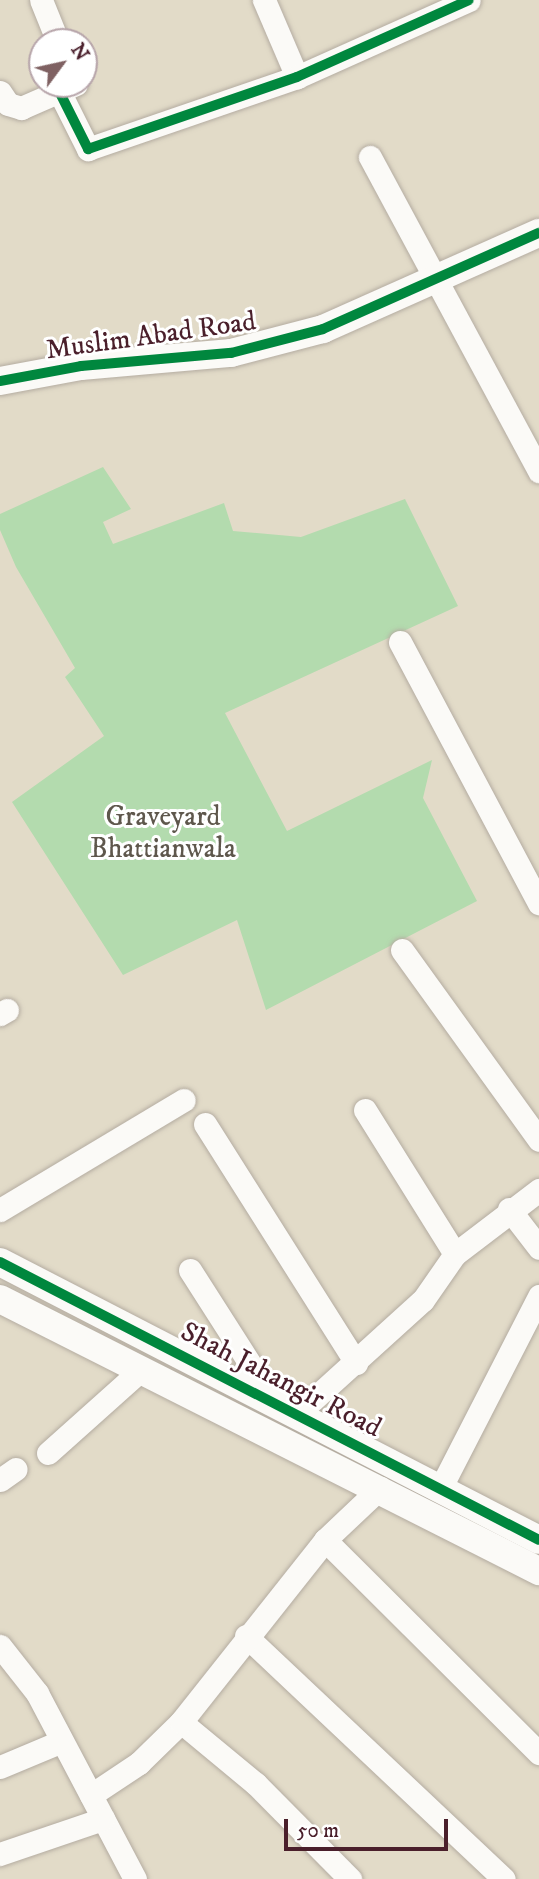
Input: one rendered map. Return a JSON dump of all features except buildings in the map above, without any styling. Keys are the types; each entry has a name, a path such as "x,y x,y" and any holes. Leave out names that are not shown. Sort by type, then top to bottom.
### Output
{"street":[{"path":"41,0 52,28"},
{"path":"264,0 297,77"},
{"path":"71,98 88,149 297,77 469,0"},
{"path":"3,102 21,108 44,98"},
{"path":"370,157 539,471"},
{"name":"Muslim Abad Road","path":"0,381 81,366 231,353 323,329 436,278 537,237"},
{"path":"400,642 539,904"},
{"path":"402,950 539,1140"},
{"path":"0,1210 184,1100"},
{"path":"365,1111 455,1254"},
{"path":"205,1124 356,1363"},
{"path":"296,1415 423,1300 455,1254 509,1209 539,1190"},
{"path":"509,1209 539,1248"},
{"name":"Shah Jahangir Road","path":"0,1262 441,1487 539,1540"},
{"path":"190,1270 259,1377 260,1394"},
{"path":"441,1487 539,1296"},
{"name":"Shah Jahangir Road","path":"0,1298 380,1488 539,1572"},
{"path":"48,1452 142,1368"},
{"path":"91,1795 139,1763 181,1721 325,1540 380,1488"},
{"path":"325,1540 539,1754"},
{"path":"246,1636 504,1879"},
{"path":"0,1646 9,1674 62,1741 135,1879"},
{"path":"181,1721 256,1784 350,1879"},
{"path":"0,1766 62,1741"},
{"path":"0,1854 103,1819"}],"green space":[{"name":"Graveyard Bhattianwala","path":"103,467 131,509 103,522 113,544 224,503 233,531 301,537 405,499 458,606 225,713 287,831 432,760 423,798 477,901 266,1010 237,920 123,975 12,802 104,736 65,677 75,668 16,567 0,530 0,514"}],"cycle path":[{"path":"62,98 88,149 297,77 469,0"},
{"path":"0,381 81,366 231,353 323,329 539,233"},
{"path":"0,1262 539,1540"}]}
